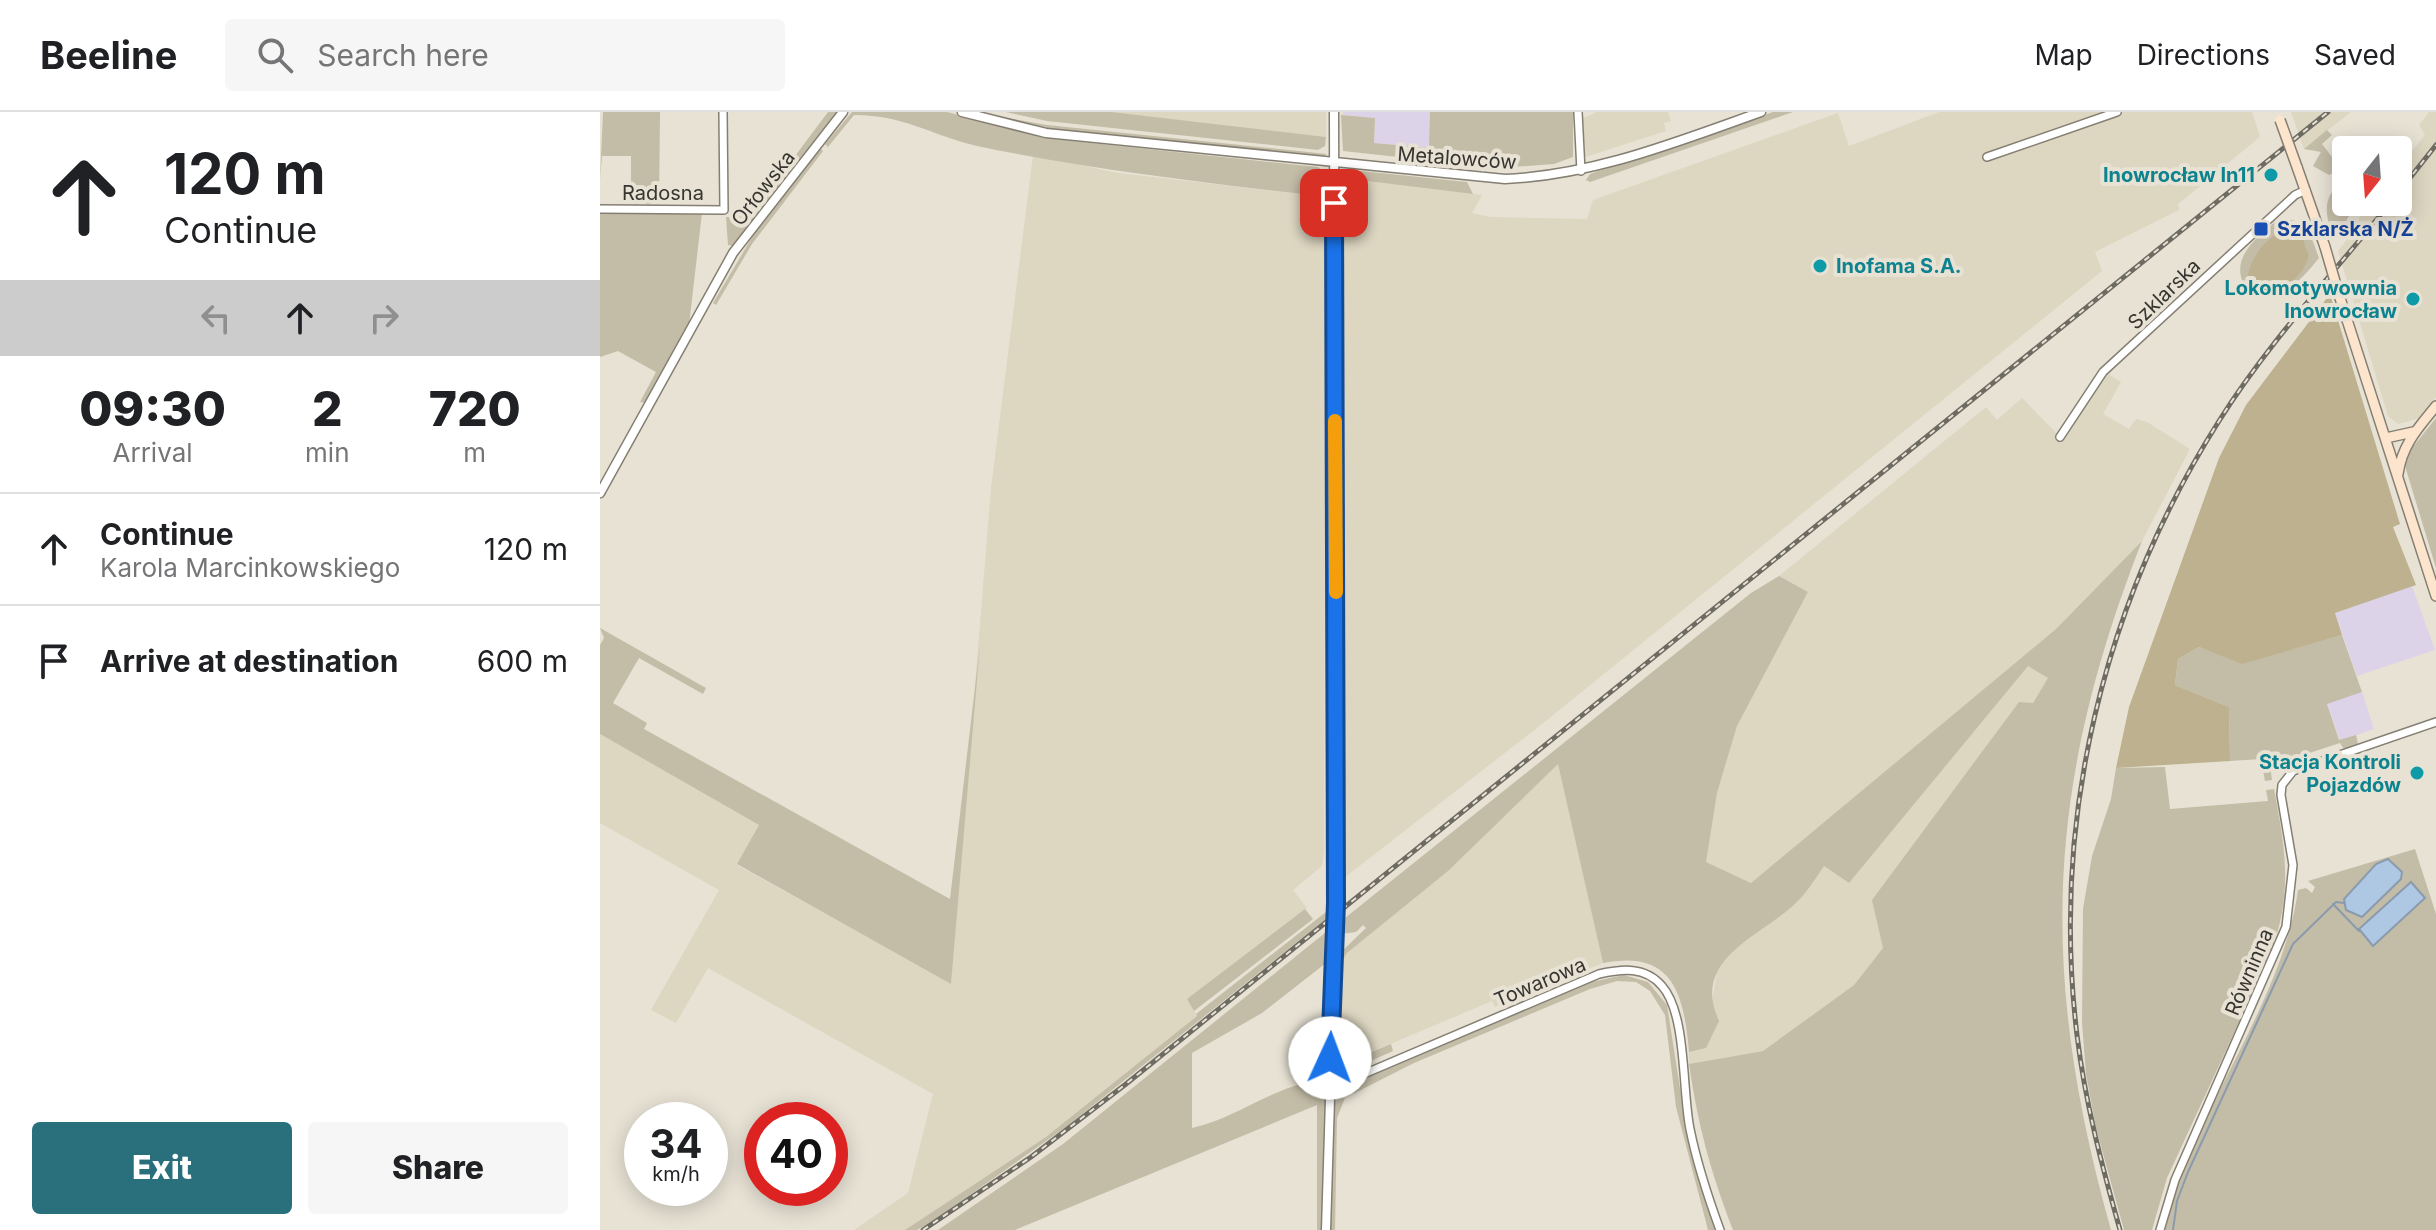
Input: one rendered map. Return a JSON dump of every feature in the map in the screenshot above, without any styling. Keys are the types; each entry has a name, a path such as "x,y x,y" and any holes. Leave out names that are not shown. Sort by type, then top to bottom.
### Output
{"main road":[{"path":"2279,116 2325,247 2436,596"},
{"path":"2398,478 2401,454 2436,406"},
{"path":"2386,438 2417,429"}],"street":[{"name":"Radosna","path":"600,209 724,210 723,112"},
{"name":"Orłowska","path":"600,493 714,287 759,217 843,112"},
{"name":"Metalowców","path":"962,112 1046,133 1479,179 1531,178 1620,162 1761,112"},
{"path":"1326,1230 1336,914 1334,112"},
{"path":"1578,112 1581,171"},
{"path":"1987,157 2117,112"},
{"name":"Szklarska","path":"2060,437 2103,372 2177,307 2209,272 2227,260 2295,195 2306,190"},
{"name":"Równinna","path":"2160,1230 2175,1180 2286,927 2293,874 2281,795 2286,778 2293,771 2436,722"},
{"name":"Towarowa","path":"1329,1085 1345,1082 1599,974 1620,970 1645,973 1661,985 1673,1004 1690,1129 1720,1230"}],"shaded area":[{"path":"603,112 660,112 659,204 631,204 631,156 602,156 600,180"},
{"path":"828,112 838,112 734,246 728,245 726,217 750,216"},
{"path":"852,112 947,112 1053,139 1318,167 1325,172 1329,184 1326,197 1107,169 977,146 903,122 872,116 854,115 828,147 825,144"},
{"path":"974,112 1047,125 1327,154 1321,158 1047,130"},
{"path":"1006,112 1111,112 1326,137 1325,146 1318,150 1047,121"},
{"path":"1326,112 1326,137 1111,114"},
{"path":"1343,112 1430,112 1430,148 1374,143 1375,118 1343,115"},
{"path":"1430,112 1573,112 1573,157 1554,164 1499,168 1343,151 1341,115 1375,118 1374,143 1429,148"},
{"path":"1597,112 1668,112 1671,121 1664,123 1666,131 1585,157 1583,118"},
{"path":"1773,112 1793,112 1590,182 1586,180 1590,174"},
{"path":"1939,112 2252,112 2260,137 2178,204 2179,210 2095,252 2102,271 1542,724 1344,878 1340,204 1346,202 1359,180 1482,195 1472,213 1490,217 1587,219 1593,200 1838,113 1849,146"},
{"path":"2291,112 2351,112 2304,149"},
{"path":"2429,112 2436,112 2436,397 2417,419 2398,424 2388,416 2338,251 2360,216 2412,216 2412,151 2425,135 2419,125"},
{"path":"2327,130 2332,135 2322,144 2332,157 2332,173 2329,175 2313,166 2321,152 2304,149"},
{"path":"821,149 823,151 752,244 716,305 713,303 754,234"},
{"path":"1033,155 1118,173 1326,197 1322,866 1293,890 1307,908 1188,999 1197,1016 1097,1098 1046,1137 905,1230 854,1230 908,1193 933,1094 708,968 676,1023 651,1010 719,890 600,823 600,734 759,825 737,865 951,983 991,488"},
{"path":"1361,171 1467,182 1473,194 1359,180 1354,195 1340,204 1342,180 1347,174"},
{"path":"2331,194 2332,216 2349,216 2343,228 2330,227 2327,206"},
{"path":"702,213 689,325 647,403 640,402 656,372 618,351 600,357 600,214"},
{"path":"2279,218 2302,225 2319,258 2284,292 2274,297 2263,297 2253,293 2243,283 2241,263 2249,246"},
{"path":"2285,228 2304,241 2308,254 2306,264 2284,288 2269,294 2262,293 2247,282 2250,266 2270,238"},
{"path":"2330,294 2400,524 2393,527 2416,585 2335,613 2342,635 2242,664 2199,647 2178,659 2175,685 2229,707 2230,761 2116,768 2129,707 2219,458 2246,405"},
{"path":"2106,373 2121,382 2103,414 2129,429 2136,419 2147,422 2190,449 2142,541 2056,629 1751,883 1705,862 1717,793 1737,726 1808,592 1779,576 1986,407 1997,420 2022,398 2062,439"},
{"path":"2436,418 2436,568 2405,466 2408,453"},
{"path":"2142,541 2110,631 2086,717 2071,800 2063,882 2064,965 2072,1049 2088,1137 2111,1230 1733,1230 1706,1149 1689,1064 1763,1051 1854,985 1883,948 1872,900 2019,702 2033,703 2048,678 2028,666 1849,883 1824,866 1794,905 1746,941 1720,966 1714,982 1713,1000 1719,1021 1706,1048 1689,1052 1678,995 1660,970 1627,960 1603,963 1558,764 1448,871 1347,953 1340,965 1340,1054 1350,1061 1391,1044 1393,1051 1348,1071 1339,1067 1334,1058 1338,955 1366,928 1363,925 1356,932 1341,934 1340,922 1751,593 1779,576 1808,592 1737,726 1717,793 1706,862 1751,883 2056,629"},
{"path":"2412,586 2435,650 2357,676 2335,613"},
{"path":"600,628 706,688 703,694 639,658 613,703 647,723 644,729 950,899 980,645 951,984 737,864 759,825 600,734 600,645 604,638"},
{"path":"2342,635 2362,692 2327,704 2339,740 2356,735 2358,744 2344,749 2340,743 2294,758 2281,755 2288,760 2302,759 2303,763 2300,764 2287,762 2279,755 2269,757 2272,780 2265,781 2261,759 2230,761 2229,707 2175,685 2178,659 2199,647 2242,663"},
{"path":"2028,665 2049,677 1883,948 1854,985 1763,1051 1689,1064 1689,1052 1706,1048 1717,969 1736,948 1796,904 1824,866 1849,883"},
{"path":"2362,692 2374,729 2340,741 2327,703"},
{"path":"1558,763 1603,963 1495,1007 1492,1001 1350,1061 1340,1054 1340,964 1347,953 1448,870"},
{"path":"2165,767 2170,809 2268,801 2266,790 2274,789 2282,833 2285,892 2270,955 2167,1178 2152,1230 2124,1230 2096,1128 2086,1074 2082,1023 2083,909 2092,856 2111,799 2116,768"},
{"path":"2415,849 2436,914 2436,1230 2165,1230 2179,1179 2254,1022 2281,956 2298,890 2306,888 2312,893 2315,887 2308,881"},
{"path":"1331,908 1331,915 1066,1127 930,1223 917,1230 905,1230 1046,1137"},
{"path":"1305,909 1313,919 1194,1011 1187,999"},
{"path":"1331,928 1322,1230 1317,1230 1317,1105 1015,1230 938,1230 1063,1144","holes":["1326,963 1321,1050 1315,1081 1283,1090 1223,1118 1192,1128 1192,1053 1262,1013"]},
{"path":"1624,975 1648,982 1667,1005 1689,1146 1715,1230 1708,1230 1676,1107 1665,1015 1650,991 1636,982 1617,981 1590,989 1414,1063 1345,1098 1337,1118 1335,1230 1329,1230 1332,1097 1338,1090 1591,982"}],"water":[{"path":"2388,859 2402,872 2401,879 2362,917 2346,910 2344,899 2376,864"},
{"path":"2411,882 2425,898 2373,946 2359,929"}],"waterway":[{"path":"2173,1230 2177,1201 2188,1172 2293,944 2336,902 2344,903"},
{"path":"2333,904 2359,931"}],"railway":[{"path":"923,1230 1031,1157 1126,1084 2328,112"},
{"path":"2412,175 2436,145"},
{"path":"2120,1230 2085,1085 2077,1035 2071,954 2072,874 2080,794 2095,716 2116,639 2144,564 2179,491 2219,421 2258,364 2379,216"}],"slow traffic":[{"path":"1335,421 1336,592"}],"place":[{"name":"Inowrocław In11","path":"2271,175"},
{"name":"Szklarska N/Ż","path":"2261,229"},
{"name":"Inofama S.A.","path":"1820,266"},
{"name":"Lokomotywownia Inowrocław","path":"2413,299"},
{"name":"Stacja Kontroli Pojazdów","path":"2417,773"}],"route":[{"path":"1330,1058 1336,903 1334,203"}]}
